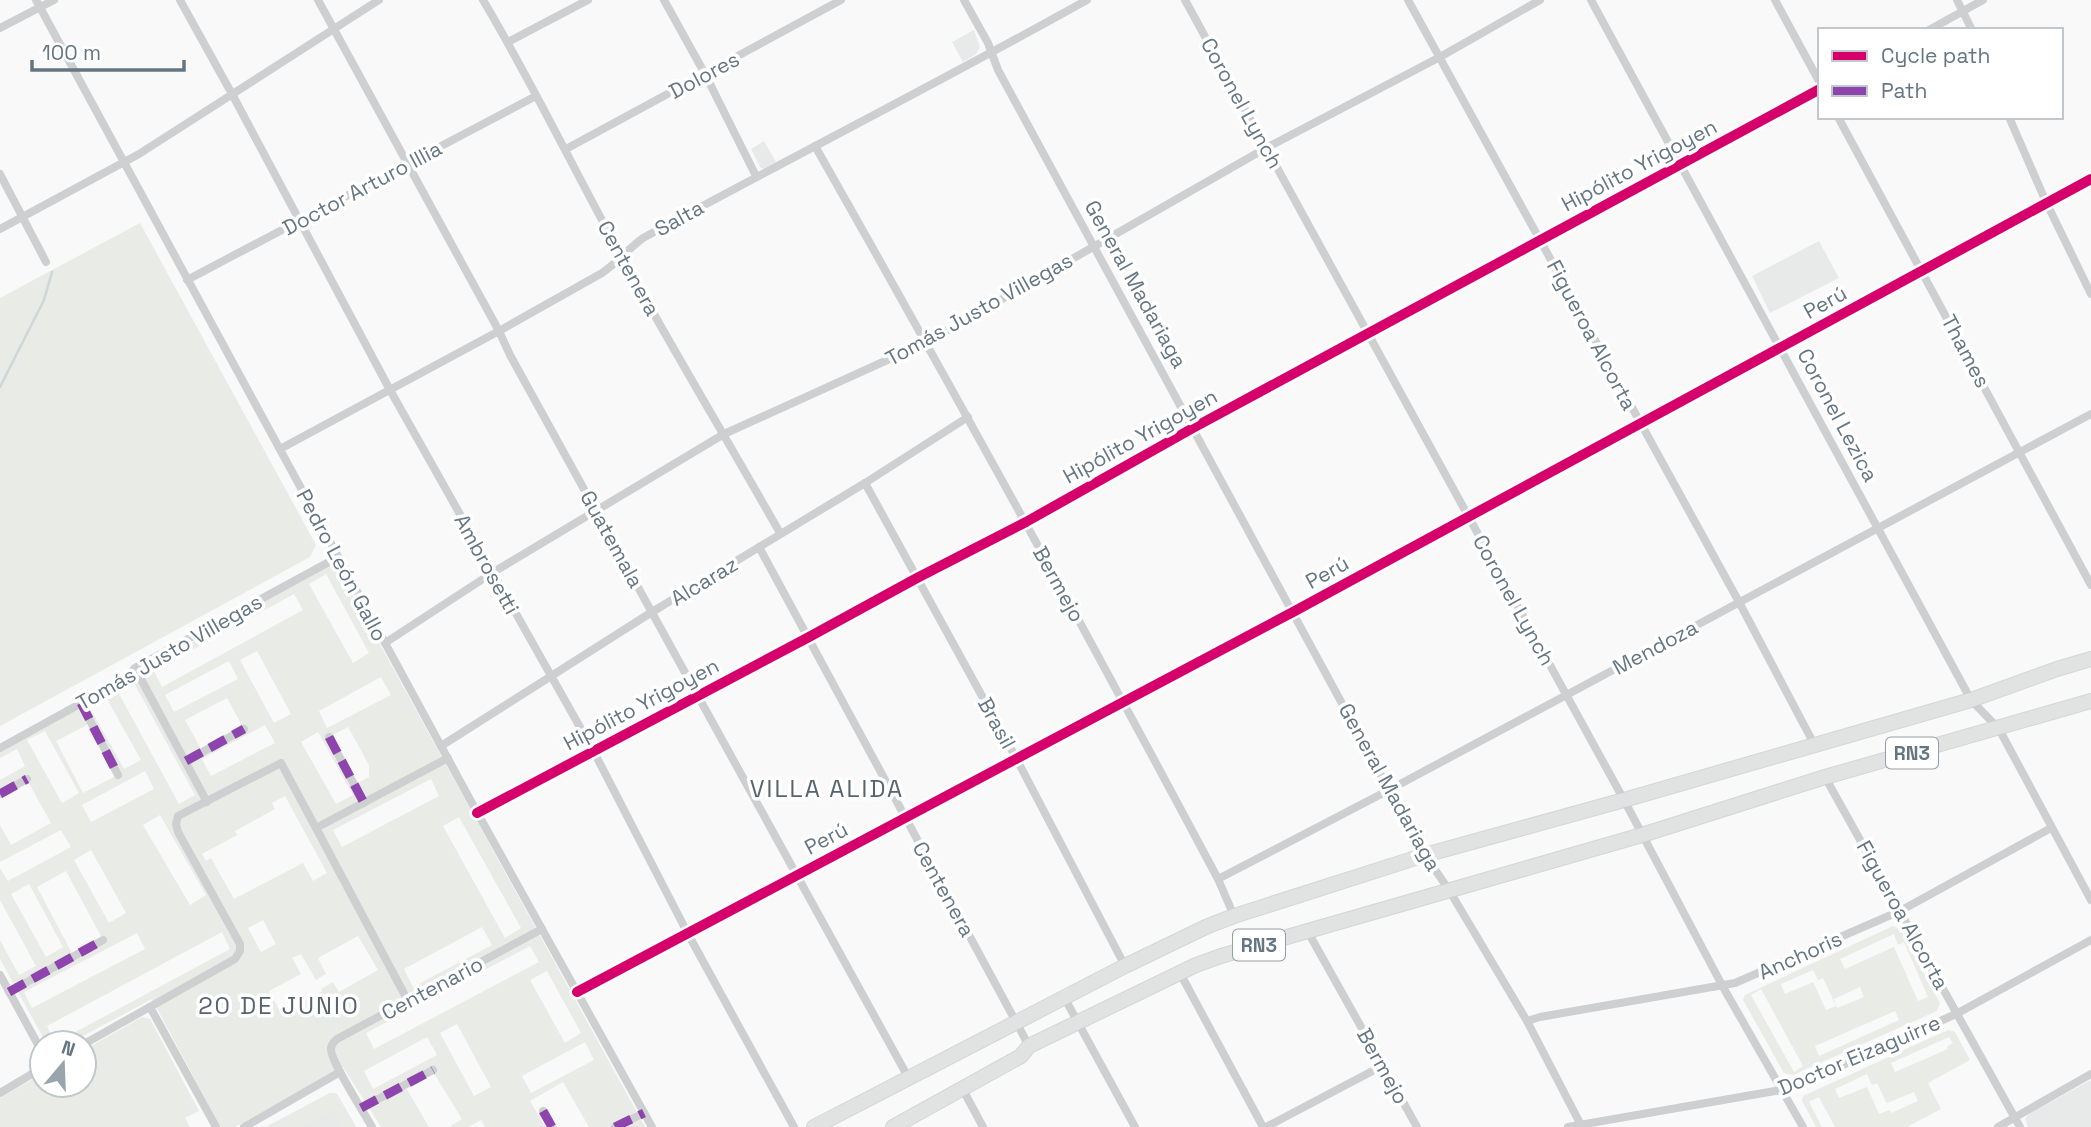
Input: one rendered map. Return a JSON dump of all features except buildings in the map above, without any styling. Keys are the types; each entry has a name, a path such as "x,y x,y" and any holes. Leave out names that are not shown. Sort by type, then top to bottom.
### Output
{"highway":[{"name":"RN3","path":"814,1127 1125,966 1234,916 1425,855 1971,700 2091,659"},
{"name":"RN3","path":"893,1127 1020,1056 1029,1046 1221,956 1642,835 1825,777 2091,701"}],"street":[{"path":"0,28 38,4 54,0"},
{"name":"Ambrosetti","path":"180,0 390,390 594,752 688,934 794,1127"},
{"name":"Guatemala","path":"318,0 510,355 908,1077"},
{"path":"0,229 125,162 379,0"},
{"name":"Centenera","path":"483,0 566,149 621,257 780,533"},
{"path":"508,42 588,0"},
{"path":"664,0 756,176"},
{"name":"Dolores","path":"566,149 841,0"},
{"name":"General Madariaga","path":"964,0 998,70 1389,790 1425,855 1450,890 1527,1021 1581,1125"},
{"name":"Salta","path":"280,449 499,331 612,266 643,238 1087,0"},
{"name":"Coronel Lynch","path":"1185,0 1624,800 1723,987 1803,1127"},
{"name":"Figueroa Alcorta","path":"1408,0 1740,602 1815,744"},
{"name":"Tomás Justo Villegas","path":"385,643 492,573 724,434 927,342 1266,148 1440,57 1540,0"},
{"name":"Coronel Lezica","path":"1591,0 1971,700 1999,729 2091,900"},
{"path":"1775,0 1818,79"},
{"path":"1958,0 1971,28"},
{"path":"1933,28 1983,0"},
{"name":"Pedro León Gallo","path":"38,4 477,813 652,1127"},
{"name":"Hipólito Yrigoyen","path":"477,813 1026,522 1818,90"},
{"name":"Doctor Arturo Illia","path":"187,280 536,96"},
{"name":"Thames","path":"1840,119 2091,585"},
{"path":"2010,119 2046,202 2091,294"},
{"name":"Bermejo","path":"815,146 1026,522 1218,879 1234,916"},
{"path":"0,173 46,262"},
{"name":"Perú","path":"577,992 1293,612 2091,178"},
{"name":"Mendoza","path":"1218,879 2091,414"},
{"name":"Alcaraz","path":"441,746 968,417"},
{"name":"Brasil","path":"865,483 1016,758 1125,966"},
{"name":"Centenera","path":"759,547 1029,1046"},
{"name":"Tomás Justo Villegas","path":"0,748 125,679 135,668 338,557"},
{"path":"135,668 207,802"},
{"path":"80,703 118,775"},
{"path":"186,761 244,729"},
{"path":"329,737 364,803"},
{"path":"316,828 448,758"},
{"path":"98,1036 235,959 240,951 240,944 176,824 178,817 281,763 408,1001"},
{"name":"Figueroa Alcorta","path":"1825,777 2020,1127"},
{"path":"0,794 27,779"},
{"name":"Anchoris","path":"1527,1021 1735,984 1900,911 2051,828"},
{"name":"Centenario","path":"372,1127 340,1072 331,1052 332,1043 542,929"},
{"name":"Bermejo","path":"1308,932 1417,1127"},
{"path":"9,992 103,940"},
{"name":"Doctor Eizaguirre","path":"1568,1127 1782,1091 1958,1013 2091,940"},
{"path":"1180,973 1264,1127 1382,1066"},
{"path":"0,975 29,1029"},
{"path":"1064,997 1135,1127"},
{"path":"150,1007 216,1127"},
{"path":"361,1108 433,1070"},
{"path":"243,1127 340,1072"},
{"path":"1998,1127 2091,1074"},
{"path":"0,1093 28,1076"},
{"path":"962,1087 983,1127"},
{"path":"543,1111 552,1127"},
{"path":"615,1127 644,1113"}],"shaded area":[{"path":"974,30 980,47 976,54 963,62 952,42"},
{"path":"764,141 776,162 763,169 751,149"},
{"path":"140,223 316,545 310,557 0,726 0,298"},
{"path":"1819,241 1839,278 1770,313 1752,276"},
{"path":"333,565 338,568 645,1127 589,1127 563,1082 530,1101 545,1127 485,1127 481,1120 468,1127 449,1127 462,1119 432,1070 405,1086 429,1127 381,1127 343,1067 235,1127 222,1127 152,999 96,1029 81,1029 230,949 222,932 47,1026 48,1029 38,1029 0,959 0,940 19,975 36,966 0,900 0,868 8,881 71,847 61,830 0,862 0,825 11,845 51,823 27,780 0,794 0,780 25,766 17,749 0,758 0,751","holes":["326,574 369,653 353,663 309,584","294,594 303,610 162,687 154,671","257,651 291,714 274,723 240,660","229,661 238,679 174,712 165,695","381,677 391,695 327,728 319,711","134,683 195,795 179,804 118,692","106,697 141,760 124,769 89,706","227,698 244,729 202,751 185,720","91,723 118,775 83,793 56,741","265,725 275,743 211,776 202,759","348,727 369,765 369,777 354,785 329,737","45,731 79,793 62,803 27,740","318,732 353,795 336,804 301,742","145,771 154,789 91,822 82,805","431,779 439,796 342,847 333,830","285,796 327,873 313,881 303,863 234,899 211,858 206,861 202,854 237,835 235,831 275,809 272,803","160,815 206,895 190,905 143,825","459,817 521,928 505,938 443,826","91,850 126,913 109,923 74,860","66,871 103,940 73,955 37,887","29,884 63,947 46,957 11,894","263,920 276,944 261,952 248,928","482,927 492,945 413,987 404,969","137,933 145,949 32,1008 24,992","358,936 378,970 339,992 333,982 281,1013 269,991 301,974 292,958 301,954 316,980 326,974 318,958","530,946 539,962 374,1049 366,1033","547,971 581,1033 565,1043 530,980","457,1024 491,1087 474,1096 440,1033","427,1037 437,1055 373,1089 364,1071","585,1042 594,1060 531,1093 522,1076"]},
{"path":"1893,926 1900,929 1940,1003 1937,1011 1793,1075 1784,1073 1743,1000 1745,995","holes":["1894,934 1898,945 1845,969 1840,959","1904,942 1928,997 1918,1001 1894,947","1813,970 1818,980 1823,978 1836,1006 1826,1010 1813,982 1785,994 1781,984","1860,987 1864,997 1837,1008 1834,999","1761,989 1803,1066 1794,1072 1751,995","1895,1011 1899,1020 1819,1056 1815,1046"]},
{"path":"142,1017 150,1019 199,1111 185,1118 190,1127 0,1127 0,1098 28,1082 28,1099 98,1099 98,1042"},
{"path":"1948,1030 1955,1032 1970,1060 1928,1083 1941,1109 1907,1127 1835,1127 1819,1097 1809,1102 1822,1127 1816,1127 1802,1101 1803,1096","holes":["1949,1037 1953,1043 1947,1046 1948,1049 1895,1072 1891,1063","1867,1074 1872,1085 1877,1083 1889,1108 1887,1103 1914,1092 1918,1101 1891,1113 1890,1110 1879,1114 1867,1087 1839,1098 1835,1089"]},
{"path":"2091,1080 2091,1127 2028,1127 2025,1119 2029,1114"},
{"path":"330,1093 337,1094 356,1127 266,1127"},
{"path":"330,1093 337,1094 356,1127 342,1127 332,1111 300,1127 266,1127"}],"waterway":[{"path":"0,387 44,300 52,272"}],"marked path":[{"path":"81,703 118,775"},
{"path":"186,761 244,729"},
{"path":"329,737 364,803"},
{"path":"0,794 27,779"},
{"path":"9,992 103,940"},
{"path":"361,1108 433,1070"},
{"path":"543,1111 552,1127"},
{"path":"615,1127 644,1113"}],"cycle path":[{"path":"477,813 1026,522 1193,428 1818,90"},
{"path":"577,992 1293,612 2091,179"}],"district":[{"name":"VILLA ALIDA","path":"827,788"},
{"name":"20 DE JUNIO","path":"279,1005"}]}
